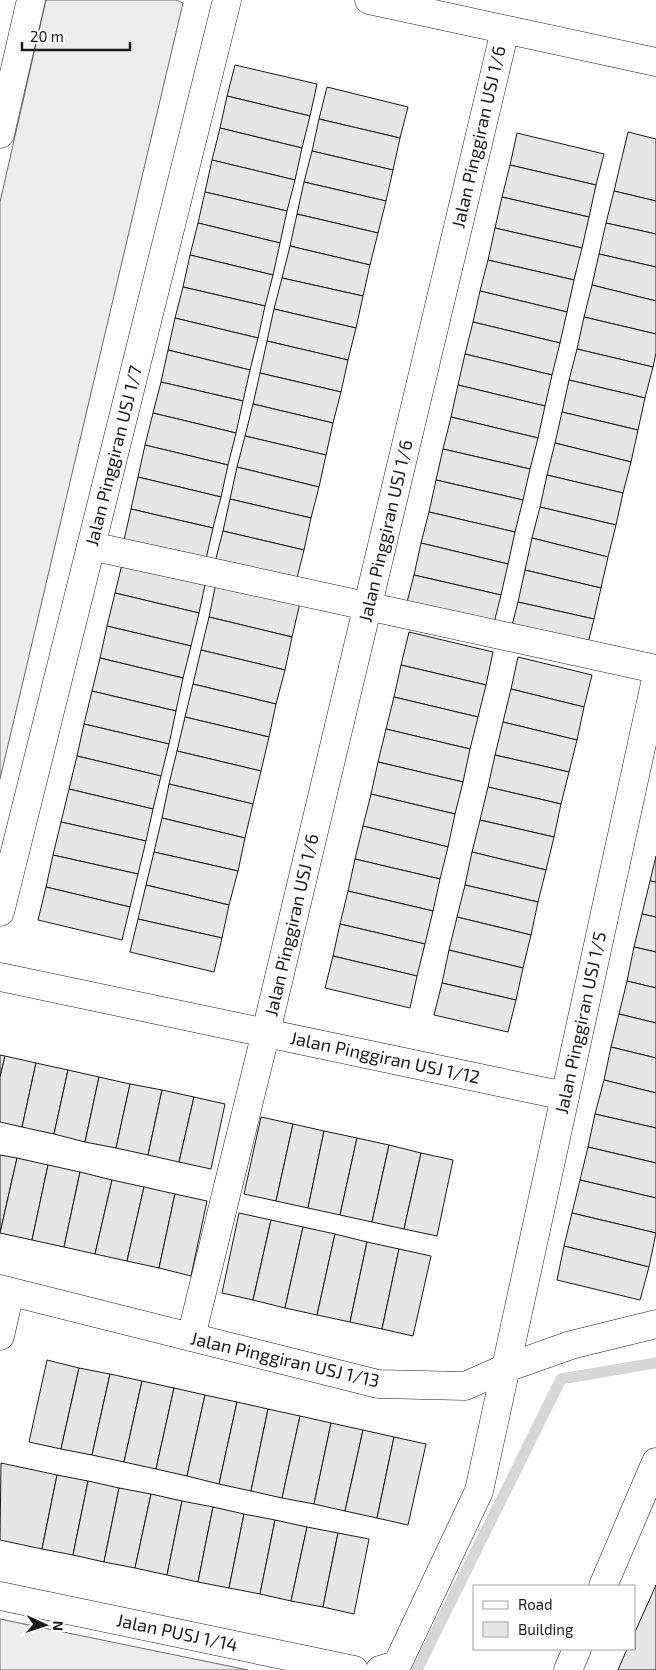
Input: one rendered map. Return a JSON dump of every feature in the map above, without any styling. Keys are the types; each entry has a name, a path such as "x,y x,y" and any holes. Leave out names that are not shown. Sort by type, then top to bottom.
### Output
{"street":[{"path":"0,134 31,0"},
{"name":"Jalan Pinggiran USJ 1/7","path":"0,912 227,0"},
{"path":"370,0 656,62"},
{"name":"Jalan Pinggiran USJ 1/6","path":"191,1337 266,1032 505,30"},
{"path":"91,546 656,669"},
{"name":"Jalan Pinggiran USJ 1/5","path":"506,1368 656,679"},
{"name":"Jalan Pinggiran USJ 1/12","path":"0,977 565,1096"},
{"path":"0,1336 5,1291"},
{"name":"Jalan Pinggiran USJ 1/13","path":"5,1291 378,1384 465,1386 506,1368 571,1345 656,1324"},
{"path":"380,1670 397,1665 479,1491 506,1368"},
{"path":"603,1585 656,1462"},
{"name":"Jalan PUSJ 1/14","path":"0,1596 354,1670"},
{"path":"568,1670 577,1650"}],"shaded area":[{"path":"46,0 176,0 183,3 0,779 0,202"},
{"path":"0,1619 248,1670 0,1670"}],"building":[{"path":"235,65 317,84 310,116 227,96"},
{"path":"327,87 408,107 400,138 319,119"},
{"path":"227,96 310,116 302,148 220,128"},
{"path":"319,119 400,138 393,170 312,151"},
{"path":"220,128 302,148 295,180 212,160"},
{"path":"628,132 656,139 656,201 614,191"},
{"path":"517,133 604,154 596,185 510,165"},
{"path":"312,151 393,170 386,201 304,182"},
{"path":"212,160 295,180 287,211 205,192"},
{"path":"510,165 596,185 589,217 502,197"},
{"path":"304,182 386,201 378,233 297,214"},
{"path":"614,191 656,201 656,234 606,223"},
{"path":"205,192 287,211 280,243 198,223"},
{"path":"502,197 589,217 582,248 495,228"},
{"path":"297,214 378,233 370,265 290,246"},
{"path":"198,223 280,243 273,275 190,255"},
{"path":"606,223 656,234 656,267 599,254"},
{"path":"495,228 582,248 574,280 488,260"},
{"path":"290,246 370,265 363,296 282,278"},
{"path":"599,254 656,267 656,301 592,285"},
{"path":"190,255 273,275 265,306 183,287"},
{"path":"488,260 574,280 567,312 480,291"},
{"path":"282,278 363,296 356,328 274,309"},
{"path":"592,285 656,301 656,334 584,317"},
{"path":"183,287 265,306 258,338 175,318"},
{"path":"480,291 567,312 560,343 473,322"},
{"path":"274,309 356,328 348,360 267,341"},
{"path":"584,317 656,334 656,353 653,367 577,349"},
{"path":"175,318 258,338 250,370 168,350"},
{"path":"473,322 560,343 552,375 465,354"},
{"path":"267,341 348,360 341,392 260,373"},
{"path":"577,349 653,367 645,398 569,380"},
{"path":"168,350 250,370 243,401 161,382"},
{"path":"465,354 552,375 545,406 458,385"},
{"path":"260,373 341,392 333,423 253,404"},
{"path":"569,380 645,398 638,430 562,412"},
{"path":"161,382 243,401 236,433 153,413"},
{"path":"458,385 545,406 538,438 451,417"},
{"path":"253,404 333,423 326,455 245,436"},
{"path":"562,412 638,430 631,462 555,443"},
{"path":"153,413 236,433 228,465 145,445"},
{"path":"451,417 538,438 530,469 443,449"},
{"path":"245,436 326,455 319,487 237,467"},
{"path":"555,443 631,462 623,493 547,475"},
{"path":"145,445 228,465 221,497 138,477"},
{"path":"443,449 530,469 523,500 436,480"},
{"path":"237,467 319,487 311,518 230,499"},
{"path":"547,475 623,493 616,525 540,507"},
{"path":"138,477 221,497 213,528 131,509"},
{"path":"436,480 523,500 515,532 429,512"},
{"path":"230,499 311,518 304,550 223,531"},
{"path":"540,507 616,525 608,557 532,538"},
{"path":"131,509 213,528 206,559 124,540"},
{"path":"429,512 515,532 508,564 421,543"},
{"path":"223,531 304,550 296,582 215,562"},
{"path":"532,538 608,557 601,588 525,570"},
{"path":"421,543 508,564 501,595 414,575"},
{"path":"123,560 206,580 199,613 115,593"},
{"path":"525,570 601,588 594,619 518,602"},
{"path":"414,575 501,595 493,627 406,606"},
{"path":"216,583 300,603 292,637 209,617"},
{"path":"115,593 199,613 191,646 107,626"},
{"path":"518,602 594,619 586,651 510,633"},
{"path":"209,617 292,637 285,670 201,650"},
{"path":"107,626 191,646 183,678 100,658"},
{"path":"409,632 493,652 486,685 401,665"},
{"path":"201,650 285,670 276,704 193,684"},
{"path":"518,657 592,675 584,707 511,689"},
{"path":"100,658 183,678 176,711 92,691"},
{"path":"401,665 486,685 478,717 394,697"},
{"path":"193,684 276,704 269,737 185,717"},
{"path":"511,689 584,707 577,740 503,722"},
{"path":"92,691 176,711 169,744 84,724"},
{"path":"394,697 478,717 470,749 386,729"},
{"path":"185,717 269,737 261,771 177,751"},
{"path":"503,722 577,740 569,772 495,755"},
{"path":"84,724 169,744 161,776 77,756"},
{"path":"386,729 470,749 463,782 378,762"},
{"path":"177,751 261,771 253,804 169,784"},
{"path":"495,755 569,772 561,804 488,787"},
{"path":"77,756 161,776 153,809 69,789"},
{"path":"378,762 463,782 455,814 371,794"},
{"path":"169,784 253,804 245,838 162,818"},
{"path":"488,787 561,804 554,837 480,820"},
{"path":"69,789 153,809 146,841 61,822"},
{"path":"371,794 455,814 448,847 363,826"},
{"path":"162,818 245,838 238,871 154,852"},
{"path":"480,820 554,837 546,870 472,852"},
{"path":"61,822 146,841 138,874 53,855"},
{"path":"363,826 448,847 440,879 355,859"},
{"path":"154,852 238,871 229,905 146,885"},
{"path":"472,852 546,870 538,902 465,885"},
{"path":"53,855 138,874 130,907 46,887"},
{"path":"656,856 656,882 650,881"},
{"path":"355,859 440,879 433,911 348,891"},
{"path":"650,881 656,882 656,917 642,914"},
{"path":"146,885 229,905 222,938 138,919"},
{"path":"465,885 538,902 531,935 457,917"},
{"path":"46,887 130,907 122,940 38,920"},
{"path":"348,891 433,911 425,944 340,924"},
{"path":"642,914 656,917 656,952 634,947"},
{"path":"457,917 531,935 523,968 449,950"},
{"path":"138,919 222,938 214,972 130,952"},
{"path":"340,924 425,944 417,976 333,956"},
{"path":"634,947 656,952 656,988 627,981"},
{"path":"449,950 523,968 516,1000 442,983"},
{"path":"333,956 417,976 410,1008 325,988"},
{"path":"627,981 656,988 656,1023 619,1014"},
{"path":"442,983 516,1000 508,1032 434,1015"},
{"path":"619,1014 656,1023 656,1058 611,1047"},
{"path":"611,1047 656,1058 656,1093 604,1080"},
{"path":"0,1055 5,1056 0,1077"},
{"path":"5,1056 36,1063 22,1127 0,1122 0,1077"},
{"path":"36,1063 68,1070 54,1134 22,1127"},
{"path":"68,1070 99,1077 85,1142 54,1134"},
{"path":"99,1077 130,1084 116,1148 85,1142"},
{"path":"604,1080 656,1093 656,1128 595,1114"},
{"path":"130,1084 162,1090 148,1155 116,1148"},
{"path":"162,1090 194,1097 179,1162 148,1155"},
{"path":"194,1097 225,1104 211,1169 179,1162"},
{"path":"595,1114 656,1128 656,1163 588,1147"},
{"path":"261,1117 293,1124 276,1201 244,1194"},
{"path":"293,1124 324,1131 308,1208 276,1201"},
{"path":"324,1131 357,1138 340,1215 308,1208"},
{"path":"357,1138 389,1145 372,1222 340,1215"},
{"path":"389,1145 421,1153 404,1229 372,1222"},
{"path":"588,1147 656,1163 656,1198 580,1180"},
{"path":"421,1153 453,1160 437,1236 404,1229"},
{"path":"0,1155 17,1158 0,1233"},
{"path":"17,1158 48,1165 32,1240 0,1233"},
{"path":"48,1165 80,1172 64,1247 32,1240"},
{"path":"80,1172 112,1180 95,1254 64,1247"},
{"path":"112,1180 144,1187 127,1261 95,1254"},
{"path":"580,1180 656,1198 656,1233 572,1213"},
{"path":"144,1187 175,1194 159,1268 127,1261"},
{"path":"175,1194 207,1201 191,1276 159,1268"},
{"path":"239,1213 271,1220 253,1300 222,1293"},
{"path":"572,1213 656,1233 649,1267 564,1246"},
{"path":"271,1220 303,1227 285,1308 253,1300"},
{"path":"303,1227 335,1234 317,1315 285,1308"},
{"path":"335,1234 367,1242 350,1322 317,1315"},
{"path":"367,1242 399,1249 382,1329 350,1322"},
{"path":"564,1246 649,1267 640,1300 557,1280"},
{"path":"399,1249 431,1256 413,1336 382,1329"},
{"path":"47,1360 79,1368 61,1449 29,1442"},
{"path":"79,1368 110,1374 92,1455 61,1449"},
{"path":"110,1374 142,1381 124,1462 92,1455"},
{"path":"142,1381 174,1388 156,1469 124,1462"},
{"path":"174,1388 205,1395 187,1476 156,1469"},
{"path":"205,1395 237,1402 219,1484 187,1476"},
{"path":"237,1402 268,1409 251,1491 219,1484"},
{"path":"268,1409 300,1416 282,1498 251,1491"},
{"path":"300,1416 331,1423 314,1504 282,1498"},
{"path":"331,1423 363,1430 345,1511 314,1504"},
{"path":"363,1430 394,1437 377,1518 345,1511"},
{"path":"394,1437 426,1444 408,1525 377,1518"},
{"path":"1,1463 57,1475 42,1549 0,1540"},
{"path":"57,1475 88,1481 73,1555 42,1549"},
{"path":"88,1481 119,1488 104,1562 73,1555"},
{"path":"119,1488 151,1494 135,1568 104,1562"},
{"path":"151,1494 182,1501 167,1575 135,1568"},
{"path":"182,1501 213,1507 198,1582 167,1575"},
{"path":"213,1507 244,1514 229,1588 198,1582"},
{"path":"244,1514 275,1520 260,1594 229,1588"},
{"path":"275,1520 307,1527 291,1601 260,1594"},
{"path":"307,1527 338,1533 323,1607 291,1601"},
{"path":"338,1533 369,1539 354,1614 323,1607"},
{"path":"656,1585 656,1670 618,1670 627,1650 636,1650 636,1630"}],"waterway":[{"path":"417,1670 561,1379 656,1363"}]}
